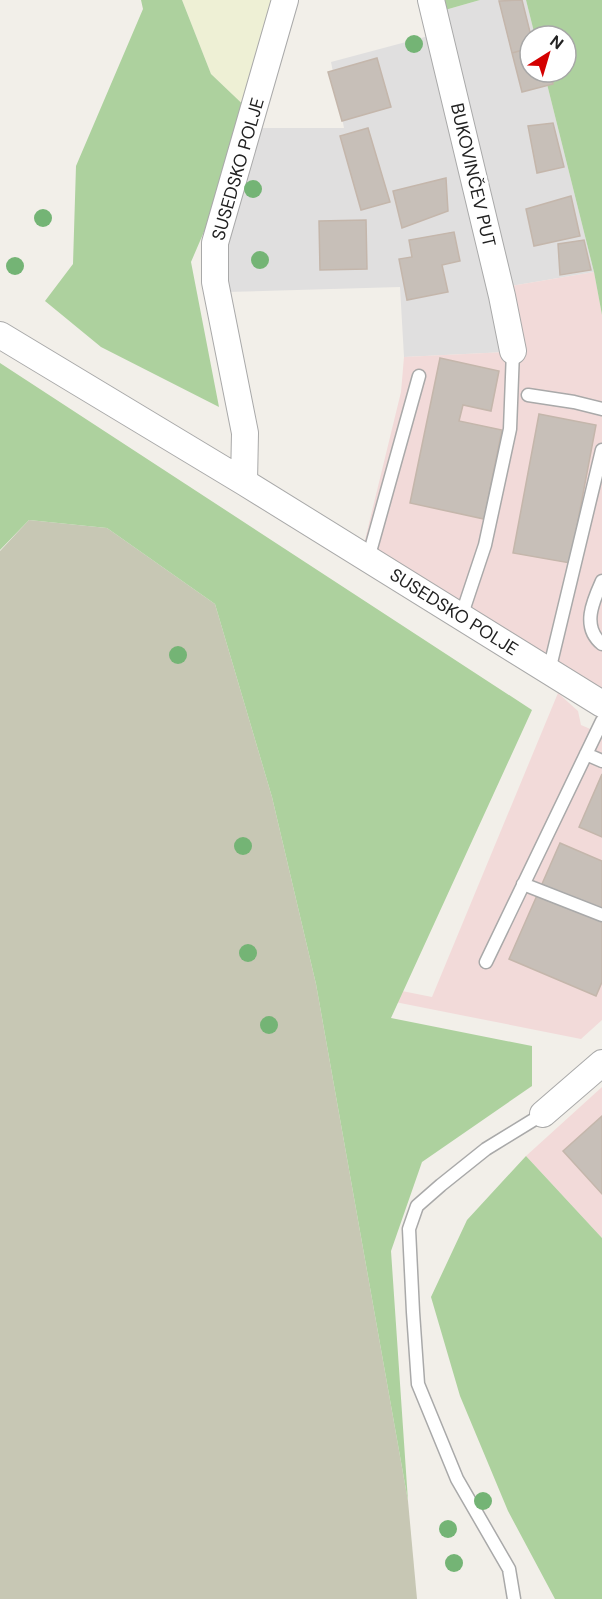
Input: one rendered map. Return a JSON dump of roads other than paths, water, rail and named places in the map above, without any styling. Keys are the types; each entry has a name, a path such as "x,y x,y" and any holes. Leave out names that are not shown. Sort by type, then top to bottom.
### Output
{"street":[{"name":"SUSEDSKO POLJE","path":"244,482 245,433 215,282 215,243 285,0"},
{"name":"BUKOVINČEV PUT","path":"431,0 502,296 513,351"},
{"name":"SUSEDSKO POLJE","path":"0,334 602,704"},
{"path":"543,1114 602,1063"}],"lane":[{"path":"461,617 485,545 510,429 513,351"},
{"path":"368,559 419,376"},
{"path":"528,395 602,409"},
{"path":"549,671 602,450"},
{"path":"602,581 591,610 590,624 595,638 602,644"},
{"path":"486,962 602,721"},
{"path":"586,754 602,761"},
{"path":"523,884 602,915"},
{"path":"514,1599 509,1569 457,1479 418,1384 412,1312 409,1229 417,1206 441,1185 486,1149 543,1114"}]}
